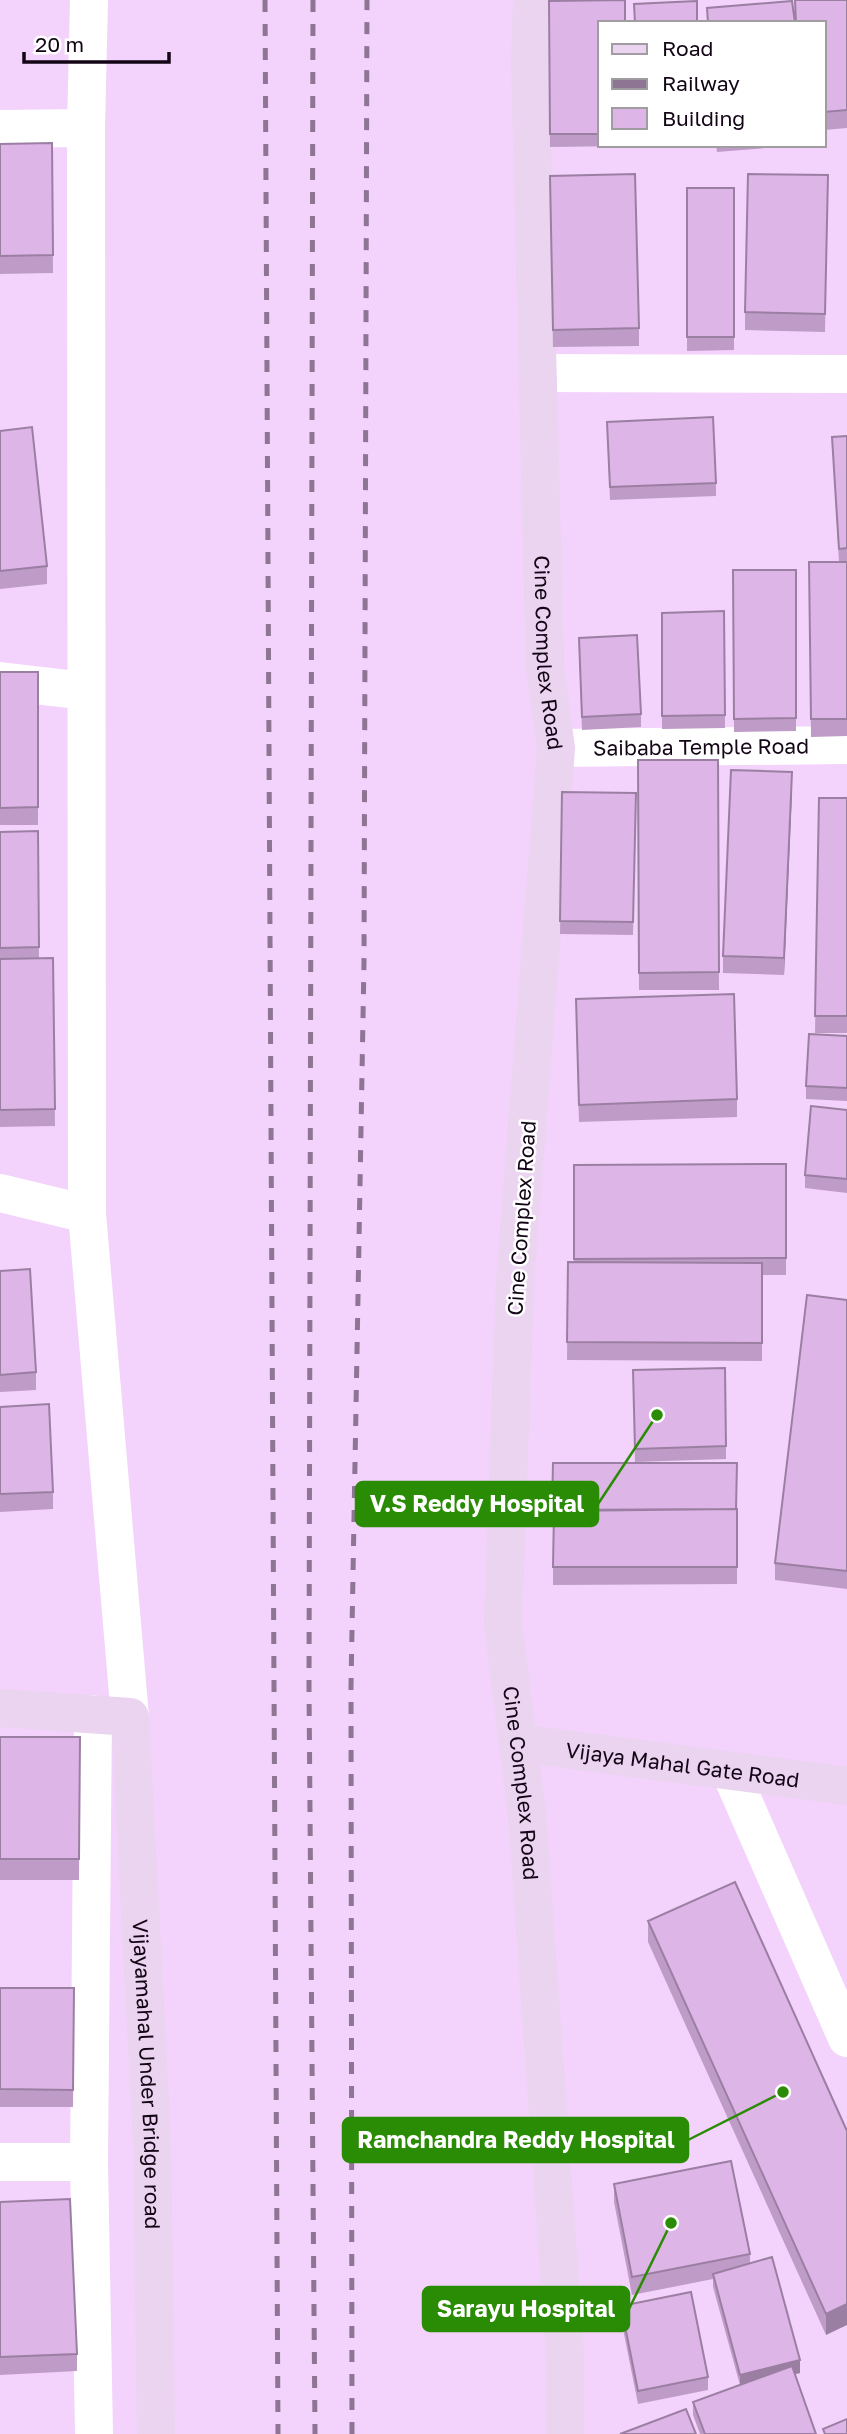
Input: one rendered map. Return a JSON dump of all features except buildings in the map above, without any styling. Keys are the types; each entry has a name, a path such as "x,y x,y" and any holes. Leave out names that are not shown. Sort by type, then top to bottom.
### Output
{"main road":[{"name":"Cine Complex Road","path":"532,0 530,62 545,669 556,748 514,1296 503,1624 527,1814 565,2356 565,2434"},
{"path":"0,1708 111,1716"},
{"name":"Vijayamahal Under Bridge road","path":"111,1716 152,2142 156,2434"},
{"name":"Vijaya Mahal Gate Road","path":"518,1743 847,1786"},
{"path":"540,2434 565,2356"}],"street":[{"path":"89,0 86,128 87,1214 111,1716 89,2162 94,2434"},
{"path":"0,129 86,128"},
{"path":"538,373 847,373"},
{"path":"0,681 86,691"},
{"name":"Saibaba Temple Road","path":"556,748 847,745"},
{"path":"0,1193 87,1214"},
{"path":"730,1771 847,2038"},
{"path":"0,2162 89,2162"}],"railway":[{"path":"265,0 278,2434"},
{"path":"313,0 309,1687 315,2434"},
{"path":"352,2434 351,1686 364,962 367,0"}],"place":[{"name":"V.S Reddy Hospital","path":"657,1415"},
{"name":"Ramchandra Reddy Hospital","path":"783,2092"},
{"name":"Sarayu Hospital","path":"671,2223"}]}
